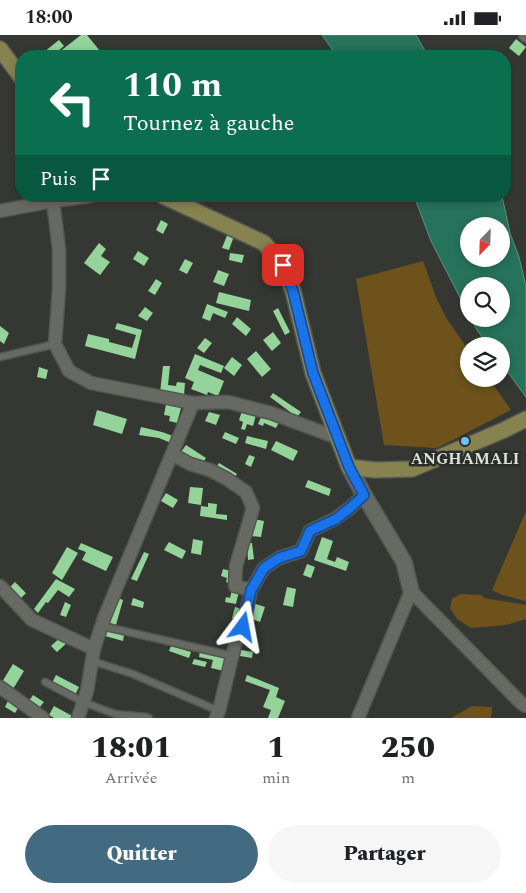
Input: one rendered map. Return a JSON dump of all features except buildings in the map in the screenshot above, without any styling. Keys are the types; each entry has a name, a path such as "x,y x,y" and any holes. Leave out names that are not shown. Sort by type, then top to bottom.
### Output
{"main road":[{"path":"0,49 15,69"},
{"path":"176,202 264,243 283,265 293,291 313,373 349,467 375,470 412,469 526,419"}],"street":[{"path":"0,211 48,202"},
{"path":"53,202 59,249 59,289 54,344 69,371 91,383 193,403 228,402 271,413 338,438"},
{"path":"78,718 87,691 93,655 102,625 193,403"},
{"path":"172,454 210,470 246,492 253,508 236,566 235,586 251,590"},
{"path":"349,467 404,562 411,591 526,706"},
{"path":"218,714 238,632 243,627 251,590 264,568 279,558 301,551 310,531 336,519 364,495"},
{"path":"0,586 32,620 93,655"},
{"path":"358,718 411,591"},
{"path":"0,687 43,718"}],"lane":[{"path":"0,357 54,344"},
{"path":"102,625 232,656"},
{"path":"93,655 218,714"},
{"path":"45,682 83,702 114,714 149,718"}],"shaded area":[{"path":"322,35 416,35 425,50 333,50"},
{"path":"416,202 503,202 507,217 460,217 460,267 510,267 510,233 519,257 526,286 526,397 510,375 510,337 482,337 475,327 510,327 510,277 460,277 460,297 431,241"},
{"path":"423,261 437,300 460,338 460,387 495,387 511,410 437,448 384,445 356,279"},
{"path":"526,511 526,601 502,595 492,590"},
{"path":"460,594 481,595 484,598 526,605 526,619 506,625 471,628 457,619 450,608 452,599"},
{"path":"472,706 492,707 491,718 451,718"}],"place":[{"name":"ANGHAMALI","path":"465,441"}],"route":[{"path":"243,627 251,590 264,568 279,558 301,551 310,531 336,519 364,495 349,467 313,373 293,291 283,265"}]}
